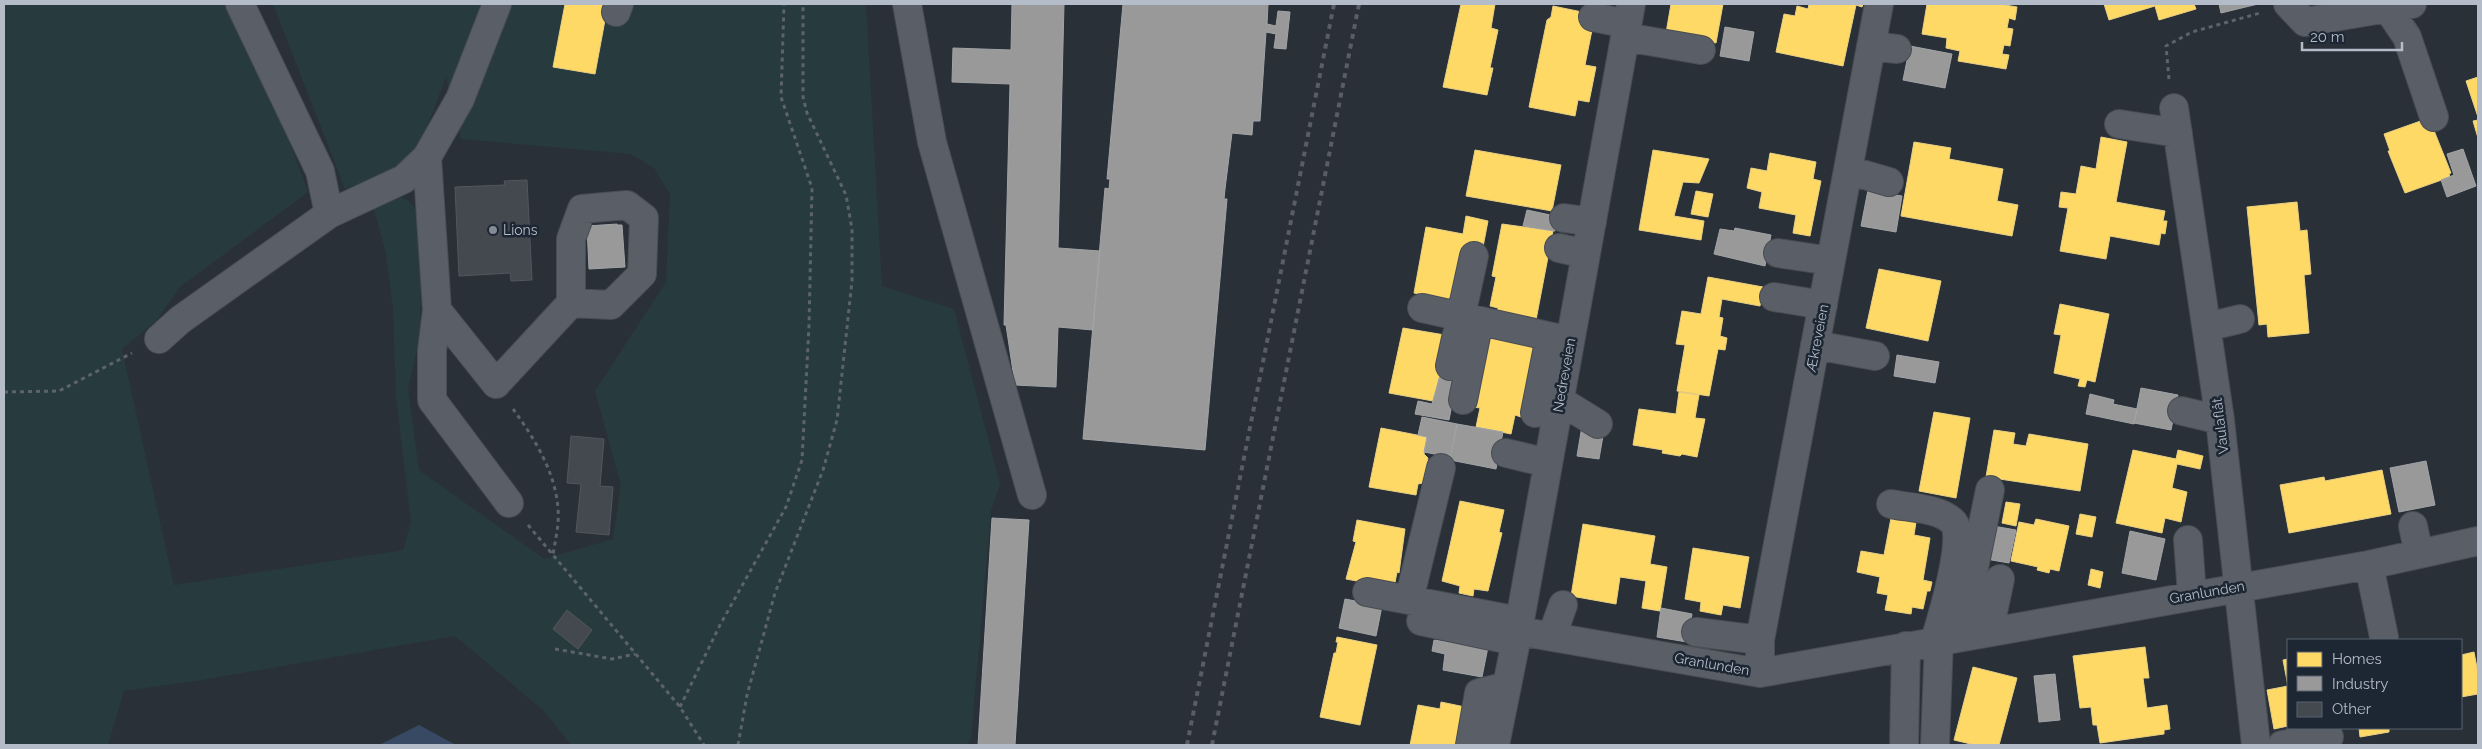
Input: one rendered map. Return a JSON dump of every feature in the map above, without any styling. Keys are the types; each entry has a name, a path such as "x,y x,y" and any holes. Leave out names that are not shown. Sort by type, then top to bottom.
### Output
{"street":[{"path":"240,4 320,171 329,214"},
{"path":"159,339 180,320 329,214 404,179 427,157 460,99 496,4"},
{"path":"907,4 932,142 1032,495"},
{"name":"Ækreveien","path":"1760,673 1760,640 1880,4"},
{"path":"2289,5 2305,22 2400,6 2407,37 2434,117"},
{"path":"1593,17 1628,21 1701,50"},
{"name":"Nedreveien","path":"1495,745 1518,631 1559,400 1560,339 1586,254 1628,21"},
{"path":"2119,124 2176,120"},
{"name":"Vaulaflåt","path":"2176,120 2220,420 2256,745"},
{"path":"427,157 436,310 432,351 432,400 509,503"},
{"path":"1848,170 1889,182"},
{"path":"1564,218 1592,222"},
{"path":"1559,248 1586,254"},
{"path":"1778,253 1831,261"},
{"path":"1463,400 1474,256"},
{"path":"1774,297 1823,305"},
{"path":"436,310 496,384 571,303"},
{"path":"1422,308 1560,339 1535,413"},
{"path":"1450,366 1469,318"},
{"path":"2207,327 2240,319"},
{"path":"1815,345 1875,356"},
{"path":"1559,400 1598,424"},
{"path":"2182,411 2220,420"},
{"path":"1506,453 1548,463"},
{"path":"1402,608 1441,468"},
{"path":"1945,639 1990,490"},
{"path":"1891,504 1945,516 1955,524 1958,535 1948,597 1935,745"},
{"path":"2413,526 2419,554"},
{"path":"2188,540 2192,594"},
{"name":"Granlunden","path":"1367,592 1402,608 1518,631 1760,673 2192,594 2369,565 2478,542"},
{"path":"2369,565 2384,637"},
{"path":"1989,631 2000,579"},
{"path":"1552,636 1563,605"},
{"path":"1696,632 1760,640"},
{"path":"1904,745 1906,646"},
{"path":"1470,745 1479,693 1507,686"},
{"path":"2282,745 2329,737"}],"path":[{"path":"680,707 720,625 786,507 802,460 809,326 812,188 780,97 784,4"},
{"path":"738,745 750,686 775,593 820,478 832,440 838,410 852,281 852,229 846,195 808,113 803,97 803,4"},
{"path":"2176,120 2167,69 2166,46 2192,32 2289,5"},
{"path":"4,392 59,391 159,339"},
{"path":"496,384 535,440 555,485 558,522 553,554"},
{"path":"509,503 680,707 704,745"},
{"path":"555,649 612,659 635,654"}],"green space":[{"path":"4,4 225,4 260,60 308,192 180,287 156,321 122,349 174,585 403,550 411,522 396,397 393,308 386,253 373,206 396,195 409,201 422,219 420,336 408,389 419,470 544,559 613,539 621,485 595,391 666,282 670,194 654,168 631,154 461,139 446,77 413,164 345,189 273,4 866,4 882,286 954,309 1000,484 991,511 971,739 966,745 571,745 544,711 455,636 196,681 124,691 108,745 4,745"}],"water":[{"path":"419,725 456,745 379,745"}],"building: Homes":[{"path":"565,4 608,4 595,74 553,67"},
{"path":"1461,4 1495,4 1491,28 1498,30 1490,68 1493,68 1487,95 1443,87"},
{"path":"1671,4 1723,4 1716,43 1666,33"},
{"path":"1809,4 1863,4 1862,7 1856,5 1843,66 1776,52 1784,14 1795,16 1797,6 1808,9"},
{"path":"1927,4 1999,4 2017,7 2015,20 2009,18 2007,28 2013,29 2010,46 2004,45 2002,54 2009,55 2006,69 1958,61 1960,51 1946,48 1947,38 1922,34"},
{"path":"2104,4 2194,4 2196,9 2159,20 2155,6 2109,20"},
{"path":"1553,6 1582,12 1580,23 1593,25 1585,65 1596,67 1589,102 1578,100 1575,116 1529,107 1547,20 1551,17"},
{"path":"2478,77 2478,117 2466,81"},
{"path":"2429,118 2451,173 2449,174 2450,177 2405,193 2388,151 2390,151 2384,134"},
{"path":"2478,120 2478,138 2473,121"},
{"path":"2101,137 2127,142 2116,202 2165,211 2163,221 2167,221 2165,234 2161,233 2159,245 2110,236 2106,259 2060,251 2068,208 2059,207 2061,192 2076,194 2081,166 2096,169"},
{"path":"1914,142 1951,148 1949,159 2003,169 1997,201 2018,205 2012,236 1901,216"},
{"path":"1475,150 1561,165 1552,211 1466,196"},
{"path":"1653,150 1709,159 1699,183 1683,182 1674,216 1704,221 1701,240 1639,230"},
{"path":"1770,153 1816,162 1813,179 1821,181 1810,236 1793,233 1796,215 1759,208 1762,192 1747,188 1751,168 1767,171"},
{"path":"1696,191 1713,194 1708,217 1691,214"},
{"path":"2297,202 2300,231 2307,230 2311,274 2304,275 2309,333 2268,337 2267,324 2259,325 2247,207"},
{"path":"1466,216 1488,221 1482,252 1456,301 1414,293 1426,227 1463,234"},
{"path":"1502,224 1553,231 1536,320 1497,313 1498,308 1490,306 1496,277 1492,276"},
{"path":"1879,269 1941,281 1928,341 1866,328"},
{"path":"1708,277 1763,287 1760,306 1722,299 1719,317 1723,318 1720,336 1727,338 1725,350 1718,349 1709,396 1677,391 1685,345 1676,344 1682,311 1701,314"},
{"path":"2060,304 2109,314 2095,382 2087,380 2085,387 2078,386 2080,379 2054,373 2061,335 2054,334"},
{"path":"1403,328 1445,335 1443,359 1436,396 1434,396 1433,401 1389,393"},
{"path":"1489,332 1536,341 1521,417 1515,415 1511,434 1476,427 1480,408 1474,407"},
{"path":"1679,392 1699,395 1695,418 1705,419 1697,457 1662,453 1663,450 1633,445 1639,409 1676,414"},
{"path":"1934,412 1970,418 1956,498 1919,491"},
{"path":"1381,428 1427,437 1424,454 1428,458 1423,483 1418,484 1416,495 1369,487"},
{"path":"1994,430 2015,433 2013,444 2026,446 2029,434 2088,444 2080,491 1986,477"},
{"path":"2133,450 2176,459 2178,450 2203,456 2200,469 2177,464 2172,488 2187,492 2181,522 2165,518 2162,533 2116,523"},
{"path":"2382,470 2391,514 2289,533 2280,485 2324,477 2325,481"},
{"path":"1460,501 1504,510 1499,532 1502,533 1488,591 1474,589 1473,596 1459,593 1460,586 1442,581"},
{"path":"2006,502 2020,504 2016,526 2002,523"},
{"path":"2080,514 2096,517 2092,537 2076,534"},
{"path":"1891,518 1916,522 1914,535 1930,538 1923,580 1932,582 1930,591 1927,591 1923,609 1912,607 1911,614 1885,610 1888,595 1877,593 1880,577 1857,572 1861,551 1884,555"},
{"path":"2036,519 2069,526 2059,571 2050,569 2049,573 2037,570 2038,567 2011,561 2019,522 2034,525"},
{"path":"1357,520 1405,529 1399,573 1397,572 1394,588 1346,579 1356,542 1353,541"},
{"path":"1583,524 1655,536 1650,564 1667,567 1660,611 1642,608 1646,581 1620,577 1616,604 1571,596"},
{"path":"1693,548 1749,557 1740,608 1723,605 1721,615 1700,611 1701,602 1685,599"},
{"path":"2091,569 2103,572 2100,588 2088,585"},
{"path":"1337,637 1377,645 1360,725 1320,717 1334,653 1336,653"},
{"path":"2145,647 2149,678 2143,678 2147,708 2167,705 2170,729 2164,730 2164,734 2100,743 2097,725 2093,725 2091,707 2080,708 2073,656"},
{"path":"2474,652 2478,673 2478,694 2462,697 2462,655"},
{"path":"2287,659 2287,681 2283,660"},
{"path":"1973,667 2017,678 1999,745 1975,745 1954,740"},
{"path":"2287,686 2287,726 2274,729 2267,690"},
{"path":"1441,702 1465,707 1456,745 1410,745 1418,705 1440,709"},
{"path":"2359,729 2389,729 2389,732 2360,737"}],"building: Industry":[{"path":"1012,4 1064,4 1058,248 1100,251 1093,330 1058,327 1056,387 1015,385 1006,325 1004,325 1010,84 952,82 953,48 1011,50"},
{"path":"1123,4 1268,4 1267,24 1276,26 1278,11 1290,12 1286,49 1274,48 1276,34 1266,32 1260,121 1253,121 1252,135 1232,133 1224,199 1227,199 1205,450 1083,439 1105,188 1109,189 1110,179 1107,179"},
{"path":"2219,4 2258,4 2221,13"},
{"path":"1725,27 1754,32 1749,61 1720,56"},
{"path":"1910,46 1952,54 1945,88 1903,80"},
{"path":"2463,149 2476,186 2447,197 2441,180 2454,175 2447,154"},
{"path":"1868,190 1902,196 1896,232 1861,226"},
{"path":"1527,210 1555,216 1559,214 1555,231 1523,226"},
{"path":"622,225 625,267 589,269 587,226"},
{"path":"1735,228 1771,235 1765,266 1714,254 1720,229 1734,231"},
{"path":"1897,355 1939,362 1935,383 1894,376"},
{"path":"1440,375 1457,378 1449,420 1415,414 1418,401 1432,404"},
{"path":"2141,388 2178,395 2171,430 2134,423"},
{"path":"2090,394 2114,400 2113,404 2137,409 2134,424 2086,414"},
{"path":"1422,417 1457,424 1450,457 1424,452 1427,437 1418,435"},
{"path":"1457,424 1503,432 1496,469 1450,460"},
{"path":"1582,426 1604,430 1599,459 1577,456"},
{"path":"2426,461 2435,505 2399,512 2390,468"},
{"path":"992,518 1029,520 1015,745 978,745"},
{"path":"1993,526 2016,530 2009,563 1986,559"},
{"path":"2130,531 2165,539 2156,580 2122,573"},
{"path":"1345,599 1382,606 1376,636 1339,628"},
{"path":"1661,608 1692,614 1687,642 1657,637"},
{"path":"1449,634 1489,642 1482,677 1443,670 1445,654 1432,651 1434,640 1448,642"},
{"path":"2055,674 2060,720 2039,722 2034,676"}],"building: Other":[{"name":"Lions","path":"527,180 532,280 511,281 510,273 459,276 455,187 505,185 504,181"},
{"path":"571,436 604,439 600,486 613,487 609,535 576,532 581,484 567,483"},
{"path":"567,610 592,630 578,649 553,629"}],"railway":[{"path":"1187,745 1334,4"},
{"path":"1212,745 1359,4"}],"place":[{"name":"Lions","path":"493,230"}]}
